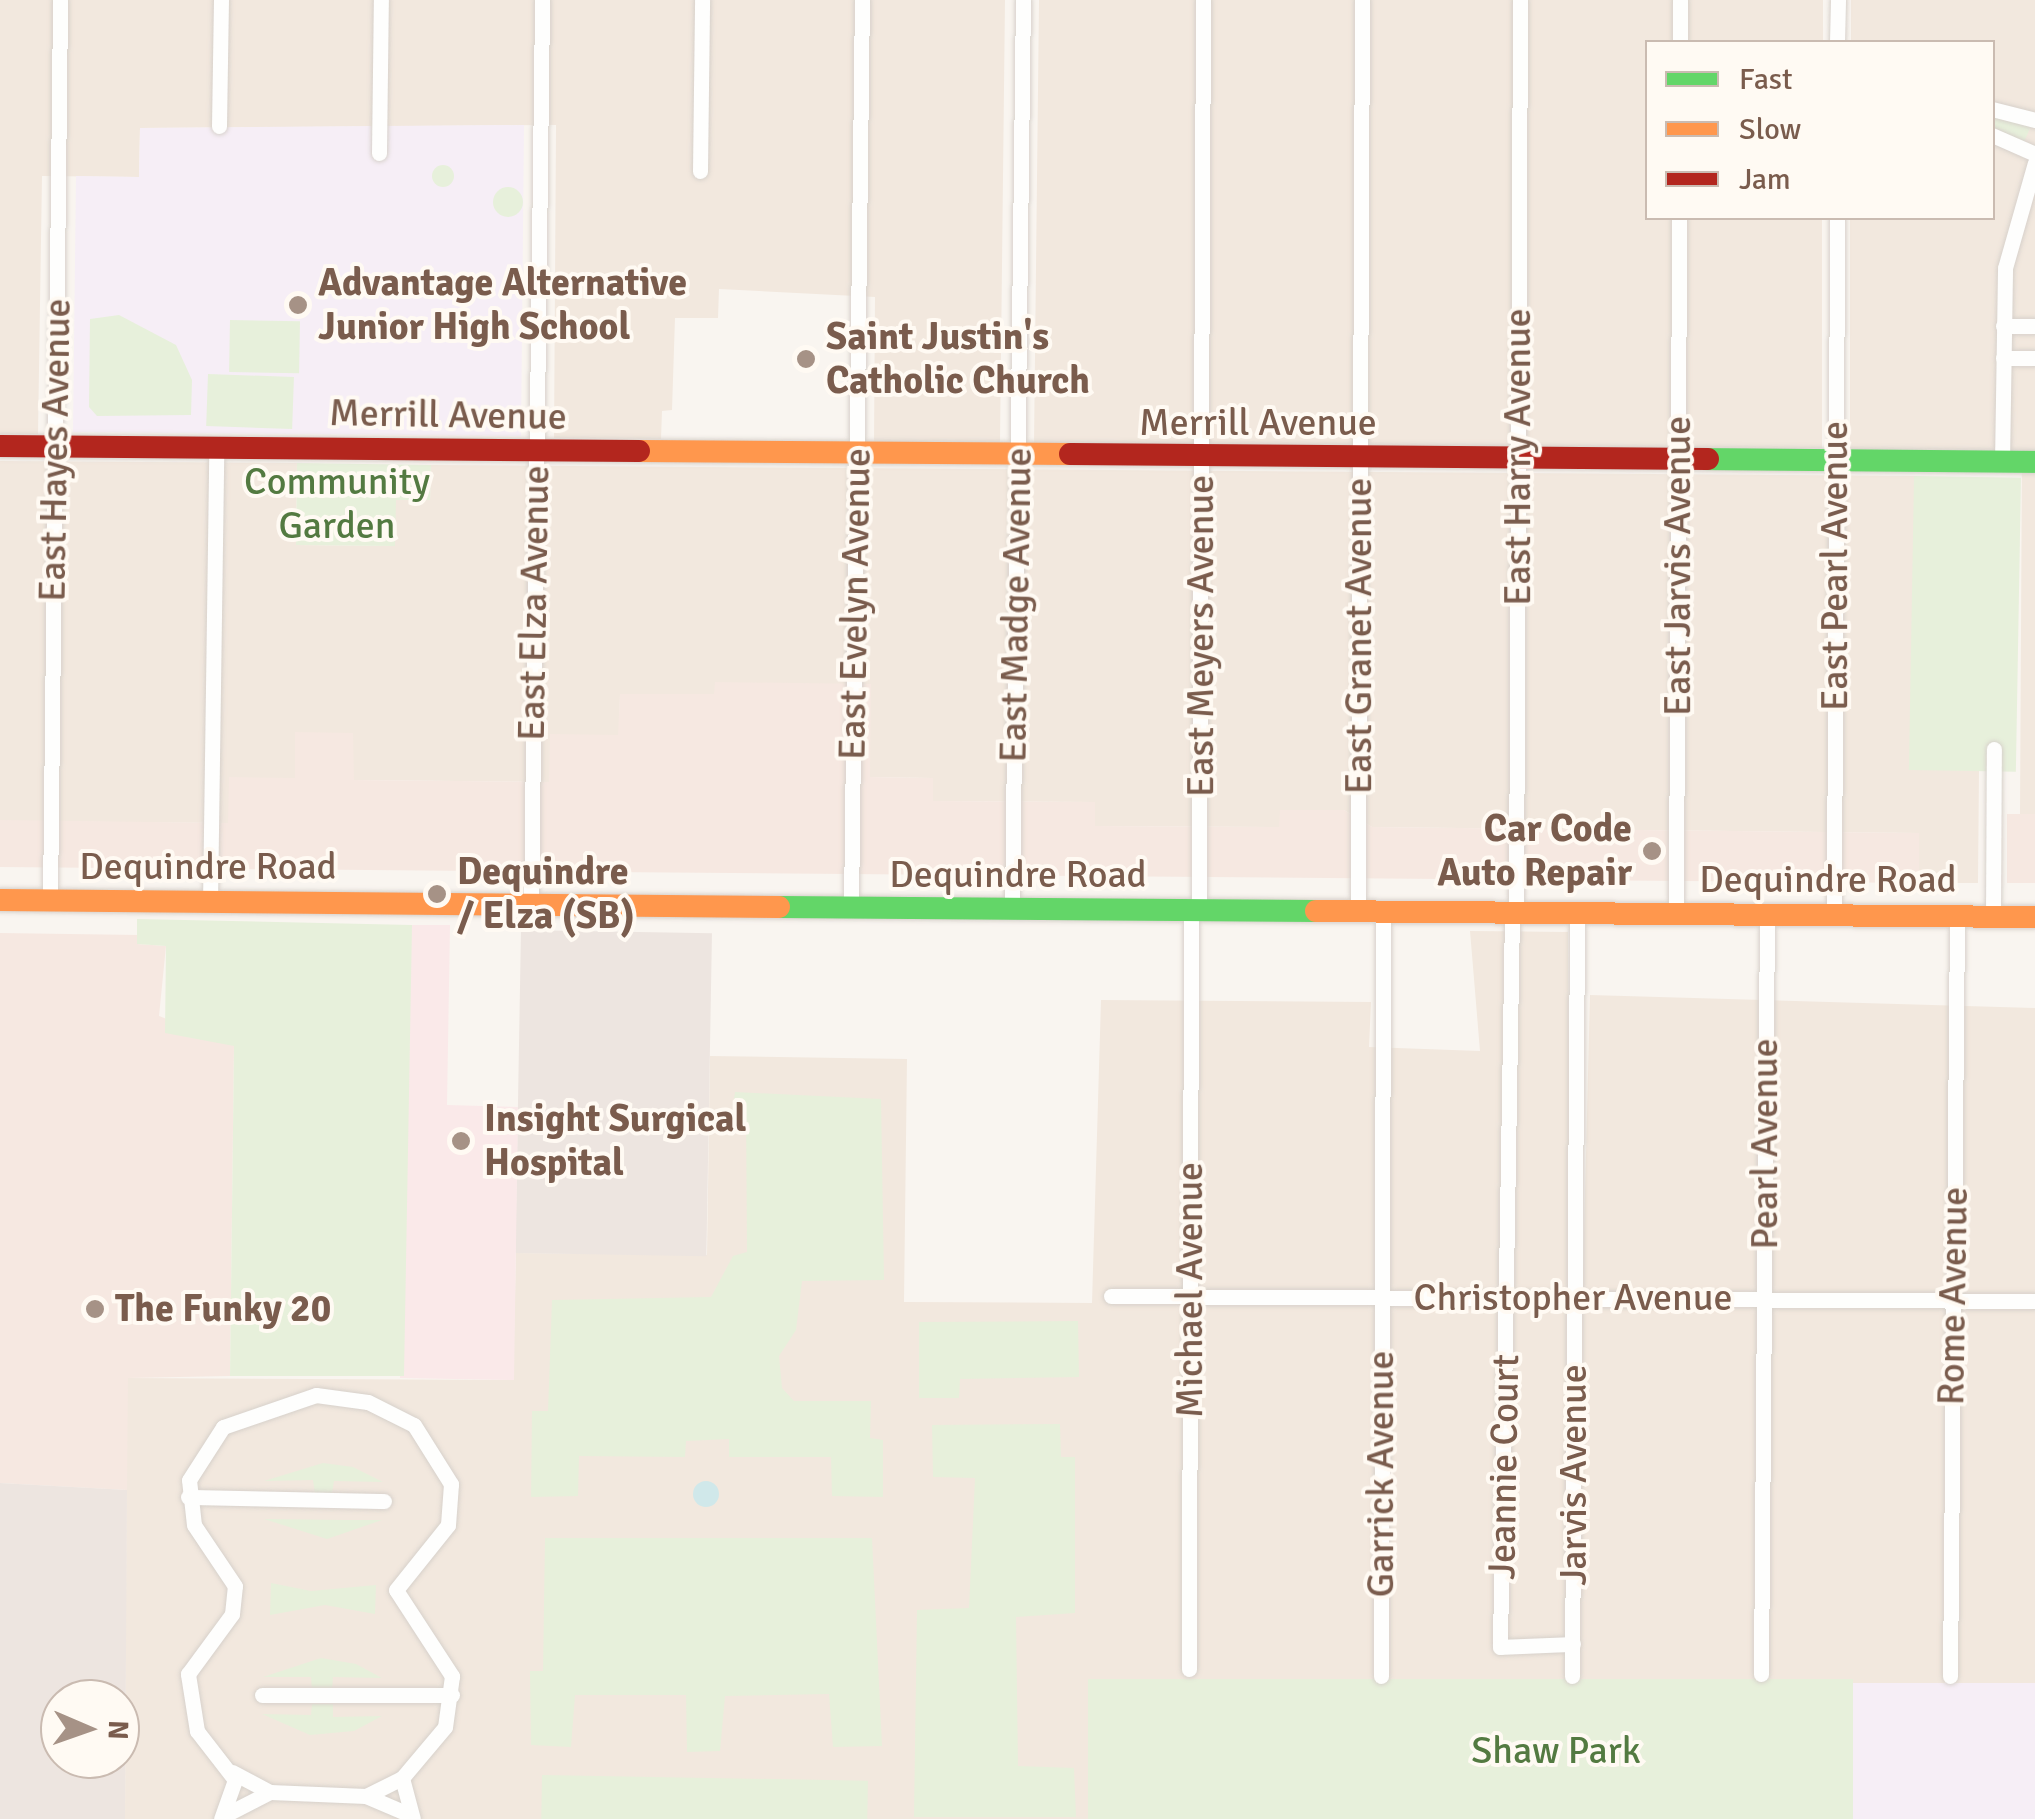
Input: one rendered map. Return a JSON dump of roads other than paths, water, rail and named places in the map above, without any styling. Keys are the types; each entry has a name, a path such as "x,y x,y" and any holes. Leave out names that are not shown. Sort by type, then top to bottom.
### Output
{"street":[{"name":"East Hayes Avenue","path":"50,901 60,0"},
{"path":"220,126 221,0"},
{"path":"379,152 381,0"},
{"name":"East Elza Avenue","path":"531,905 542,0"},
{"path":"700,171 702,0"},
{"name":"East Evelyn Avenue","path":"851,909 862,0"},
{"name":"East Madge Avenue","path":"1012,909 1022,0"},
{"name":"East Meyers Avenue","path":"1195,911 1203,0"},
{"name":"East Granet Avenue","path":"1358,912 1362,0"},
{"name":"East Harry Avenue","path":"1514,913 1520,0"},
{"path":"1680,0 1680,40"},
{"path":"1838,0 1838,40"},
{"path":"1995,110 2035,120"},
{"path":"1995,136 2035,154"},
{"path":"2002,462 2007,248 2035,163"},
{"name":"East Jarvis Avenue","path":"1676,914 1679,220"},
{"name":"East Pearl Avenue","path":"1834,915 1837,220"},
{"path":"2003,326 2035,326"},
{"path":"2003,358 2035,358"},
{"name":"Merrill Avenue","path":"0,446 2035,462"},
{"path":"210,902 216,448"},
{"path":"1993,916 1994,749"},
{"name":"Dequindre Road","path":"0,900 2035,916"},
{"name":"Michael Avenue","path":"1189,1670 1195,911"},
{"name":"Garrick Avenue","path":"1381,1676 1382,912"},
{"name":"Jeannie Court","path":"1514,913 1500,1648 1573,1644"},
{"name":"Jarvis Avenue","path":"1572,1676 1577,914"},
{"name":"Pearl Avenue","path":"1761,1674 1767,915"},
{"name":"Rome Avenue","path":"1950,1676 1957,916"},
{"name":"Christopher Avenue","path":"1110,1296 2035,1301"},
{"path":"366,1796 402,1778 445,1727 452,1695 448,1662 395,1601 448,1526 446,1464 414,1425 368,1402 316,1395 223,1427 192,1470 188,1497 201,1540 235,1586 232,1614 188,1674 191,1718 227,1766 270,1792 366,1796 411,1816"},
{"path":"188,1497 384,1501"},
{"path":"262,1695 452,1695"},
{"path":"222,1818 234,1800 227,1766"},
{"path":"402,1778 411,1816"},
{"path":"222,1818 270,1792"}],"water":[{"path":"706,1481 715,1485 719,1494 715,1503 706,1507 697,1503 693,1494 697,1485"}],"place":[{"name":"Advantage Alternative Junior High School","path":"298,305"},
{"name":"Saint Justin's Catholic Church","path":"806,359"},
{"name":"Car Code Auto Repair","path":"1652,851"},
{"name":"Dequindre / Elza (SB)","path":"437,894"},
{"name":"Insight Surgical Hospital","path":"461,1141"},
{"name":"The Funky 20","path":"95,1309"}],"park label":[{"name":"Community Garden","path":"337,504"},
{"name":"Shaw Park","path":"1556,1751"}]}
